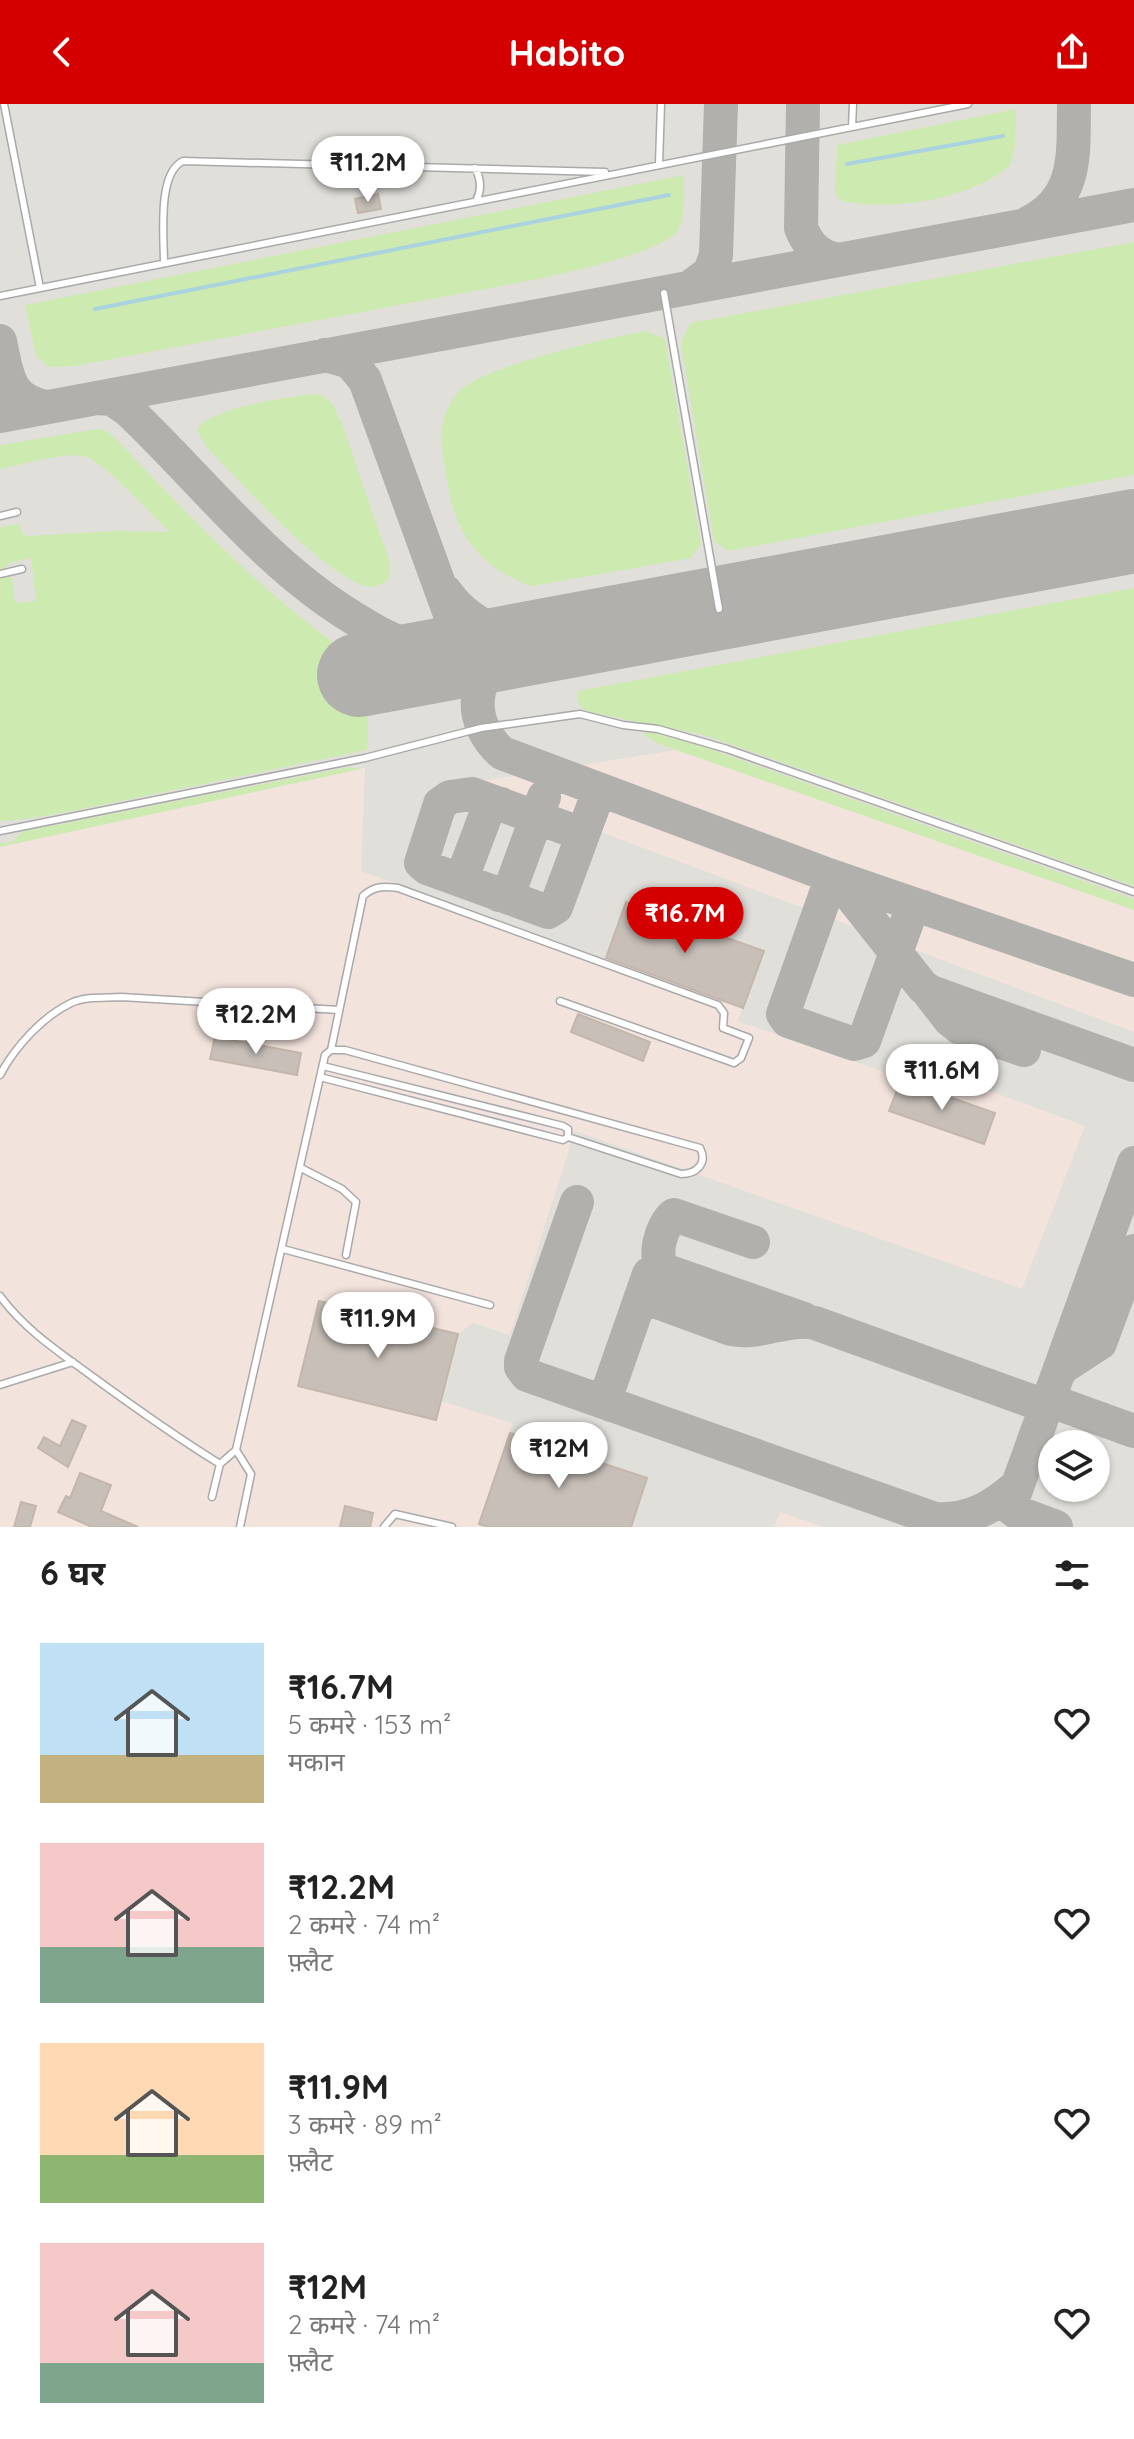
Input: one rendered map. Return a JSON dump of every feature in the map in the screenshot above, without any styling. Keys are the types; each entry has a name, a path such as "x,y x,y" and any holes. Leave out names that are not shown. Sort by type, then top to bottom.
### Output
{"lane":[{"path":"4,104 40,288"},
{"path":"659,164 661,104"},
{"path":"852,127 853,104"},
{"path":"0,296 968,104"},
{"path":"164,263 167,177 176,164 183,161 616,172"},
{"path":"475,168 480,189 476,201"},
{"path":"664,293 719,609"},
{"path":"0,516 17,512"},
{"path":"0,574 22,569"},
{"path":"0,831 365,758 481,728 580,714 623,725 658,729 727,749 1134,892"},
{"path":"212,1497 220,1464 236,1450 325,1055 331,1050 363,896 372,888 386,886 718,1005 724,1013 723,1028 749,1038 741,1058 734,1063 560,1001"},
{"path":"0,1075 28,1036 70,1003 86,999 121,997 339,1010"},
{"path":"320,1077 563,1140 568,1137 681,1174 690,1174 698,1169 703,1160 700,1148 345,1050 331,1050"},
{"path":"323,1066 563,1126 568,1129 568,1137"},
{"path":"301,1168 342,1189 356,1202 346,1255"},
{"path":"283,1249 490,1305"},
{"path":"0,1296 28,1329 172,1435 220,1464"},
{"path":"0,1385 73,1362"},
{"path":"236,1450 251,1474 240,1527"},
{"path":"384,1527 395,1514 452,1527"}],"shaded area":[{"path":"0,104 1134,104 1134,910 677,750 470,783 1134,1032 1134,1527 824,1527 780,1512 774,1527 631,1527 647,1478 510,1433 512,1423 441,1401 458,1334 473,1323 510,1335 575,1131 1022,1289 1085,1126 906,1060 899,1077 738,1021 763,951 626,903 606,959 361,871 365,768 0,847"},
{"path":"677,750 1134,910 1134,1527 0,1527 0,847 361,769 469,783"}],"green space":[{"path":"1016,109 1015,146 1010,166 993,178 932,200 889,205 847,202 835,193 837,145"},
{"path":"684,175 683,210 678,230 669,238 635,254 538,279 75,366 48,367 36,356 25,305"},
{"path":"1134,242 1134,475 728,551 714,541 681,343 690,323"},
{"path":"646,331 665,339 701,544 691,558 532,586 507,575 487,562 472,546 454,508 441,437 450,404 463,388 497,371 579,346"},
{"path":"320,394 332,403 342,424 389,560 389,578 376,586 349,579 306,546 219,460 205,445 197,430 204,422 234,409"},
{"path":"97,429 107,431 118,441 197,523 280,600 339,646 352,645 366,711 367,750 73,811 0,821 0,578 12,577 15,603 36,601 31,558 10,563 0,572 0,527 20,524 21,531 27,536 116,531 169,532 116,479 86,457 56,457 0,469 0,445"},
{"path":"1134,588 1134,886 704,735 593,713 582,709 577,699 578,692 583,690"},
{"path":"649,732 701,746 1134,899 1134,910 659,744 644,735"},
{"path":"348,767 361,769 0,847 0,843 12,842 21,832"}],"building":[{"path":"378,194 381,209 358,213 355,199"},
{"path":"626,902 764,951 743,1008 606,958"},
{"path":"578,1014 650,1042 643,1061 571,1032"},
{"path":"215,1037 301,1053 297,1075 210,1059"},
{"path":"901,1080 995,1113 984,1144 889,1111"},
{"path":"319,1301 458,1334 436,1420 298,1386"},
{"path":"72,1420 86,1426 68,1467 38,1448 44,1437 60,1446"},
{"path":"510,1433 647,1478 631,1527 489,1527 479,1524"},
{"path":"80,1473 111,1485 101,1511 138,1527 92,1527 58,1512 66,1496 70,1498"},
{"path":"21,1502 36,1506 30,1527 14,1527"},
{"path":"345,1506 373,1513 370,1527 340,1527"}],"waterway":[{"path":"847,164 1003,136"},
{"path":"95,309 669,195"}],"taxiway":[{"path":"690,287 710,272 716,255 721,104"},
{"path":"803,104 801,228 815,249 838,260"},
{"path":"1030,222 1046,212 1065,186 1073,156 1074,104"},
{"path":"0,416 1134,205"},
{"path":"0,341 8,375 17,393 35,404 48,407"},
{"path":"325,355 350,362 365,380 451,617 467,672"},
{"path":"96,398 112,399 127,409 290,572 352,617 384,636 409,646 426,650 479,652"},
{"path":"445,591 465,613 488,628 515,636 544,639"},
{"path":"546,640 505,656 493,666 479,690 479,716 491,742 502,753 823,873 1134,980"},
{"path":"586,824 581,829 571,830 472,794 450,797 440,804 421,863 427,868 548,912 556,907 596,799 606,793"},
{"path":"499,895 510,890 544,797"},
{"path":"471,884 465,879 465,870 488,809 493,804 501,804"},
{"path":"823,873 829,885 783,1014 788,1021 854,1044 864,1041 911,911 923,907"},
{"path":"834,878 923,987 931,992 1134,1065"},
{"path":"929,993 960,1028 1024,1050"},
{"path":"1058,1374 1134,1163"},
{"path":"577,1202 521,1361 527,1375 935,1519 959,1518 980,1511 1018,1485"},
{"path":"753,1242 674,1215 662,1234 658,1250 660,1265 664,1270 804,1319"},
{"path":"1056,1527 1016,1512 1012,1509 1012,1501 1058,1374 1063,1367 1100,1343 1134,1251"},
{"path":"664,1270 654,1273 647,1280 649,1299 731,1329 752,1330 794,1322 815,1323 1034,1402 1062,1405 1134,1431"},
{"path":"611,1405 607,1402 607,1394 649,1274"}],"runway":[{"path":"359,675 1134,531"}]}
